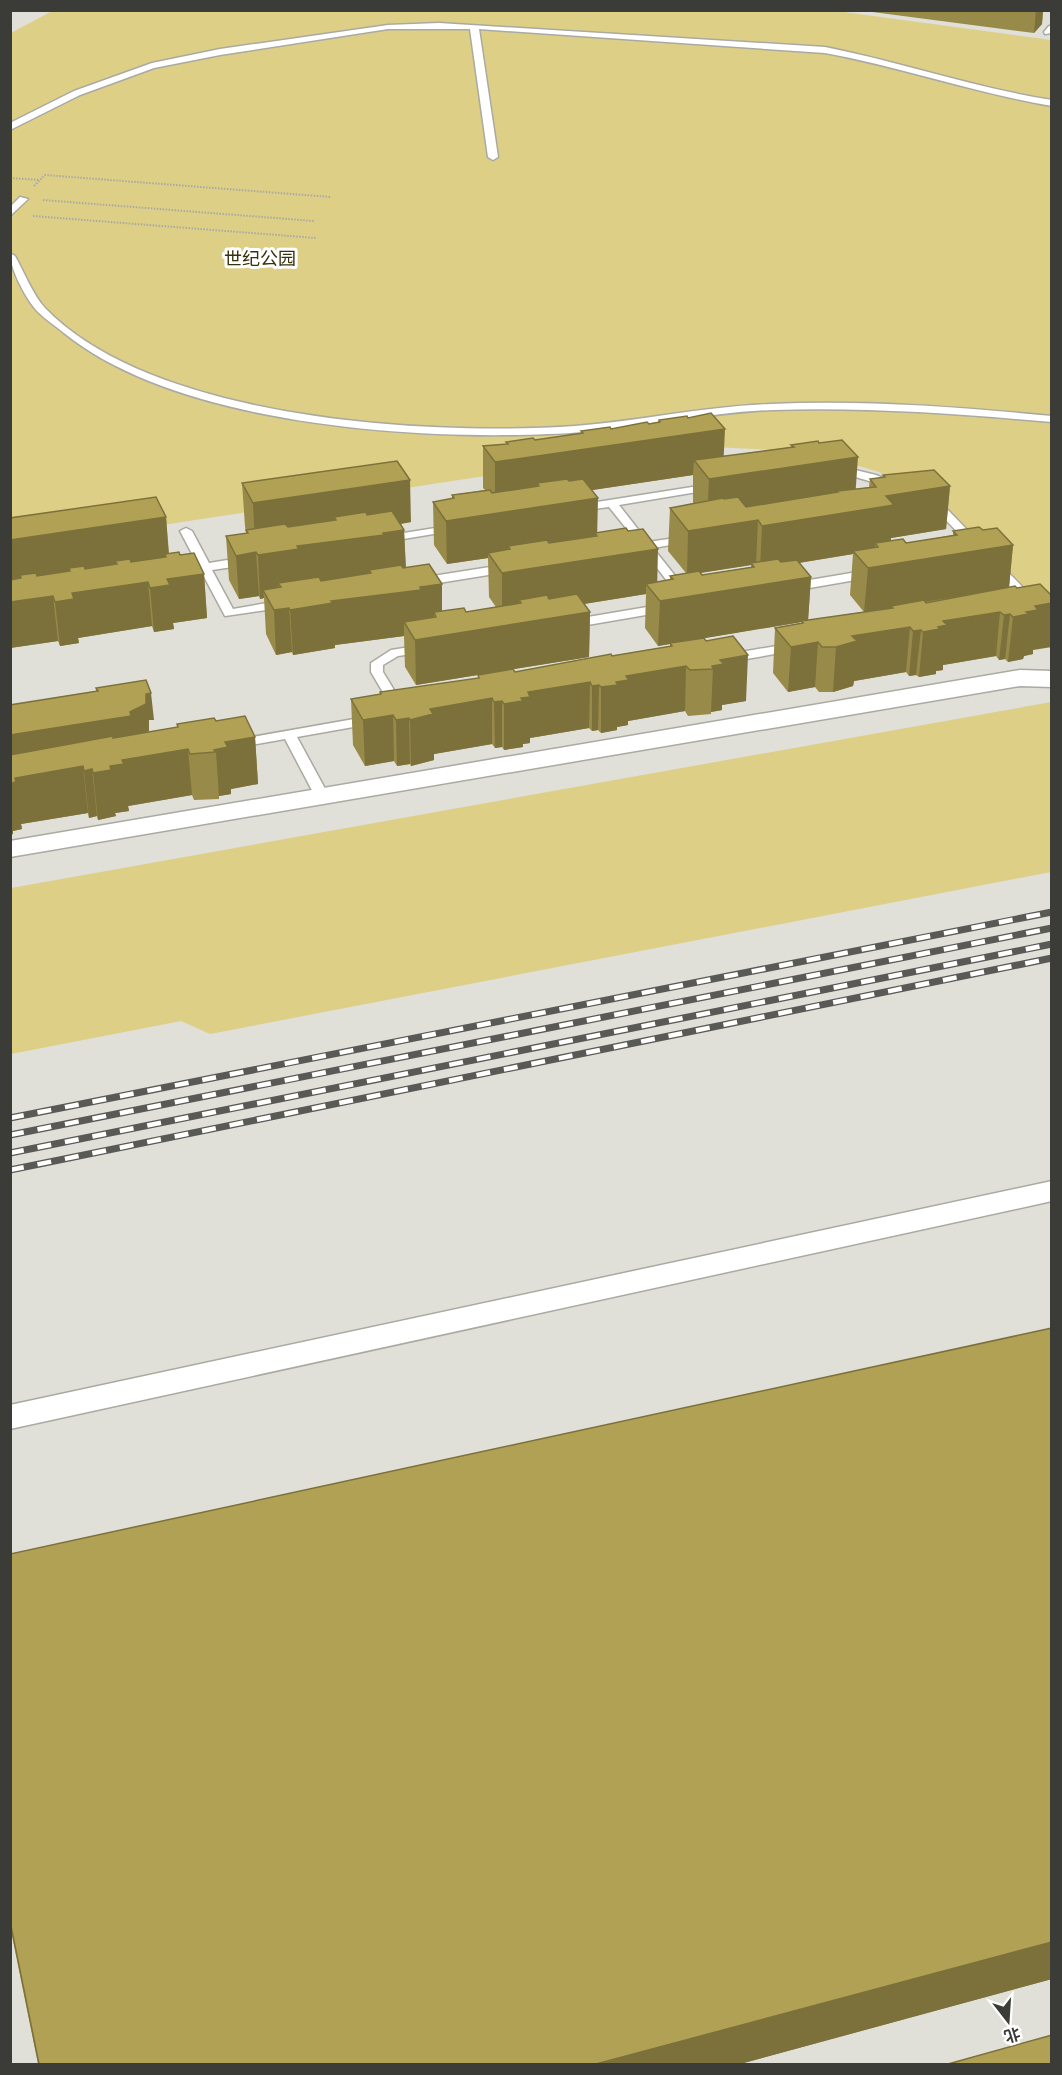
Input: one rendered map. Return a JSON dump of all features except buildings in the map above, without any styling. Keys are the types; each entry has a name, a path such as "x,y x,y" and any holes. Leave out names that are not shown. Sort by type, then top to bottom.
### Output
{"street":[{"path":"10,849 1020,678 1052,679"},
{"path":"10,1417 1052,1191"}],"lane":[{"path":"10,127 77,93 125,74 190,57 388,27 474,26 742,42 825,50 862,57 1009,96 1052,103"},
{"path":"474,26 493,157"},
{"path":"10,213 23,199"},
{"path":"11,261 22,284 39,309 68,334 113,363 203,395 293,417 357,425 482,432 600,427 721,411 773,407 886,408 1052,419"},
{"path":"823,470 850,471 901,488"},
{"path":"565,510 729,484"},
{"path":"920,500 940,508 979,555 1028,606 1052,624"},
{"path":"555,626 686,604 646,546 612,503"},
{"path":"368,542 472,525"},
{"path":"186,531 229,613 299,602"},
{"path":"623,550 704,536"},
{"path":"171,573 263,558"},
{"path":"403,585 519,566"},
{"path":"774,590 879,572"},
{"path":"718,660 812,644"},
{"path":"222,746 397,716 377,672 377,663 395,653 430,648"},
{"path":"290,734 322,796"}],"path":[{"path":"23,199 45,175 331,197"},
{"path":"23,199 314,221"},
{"path":"22,215 316,238"}],"green space":[{"name":"世纪公园","path":"829,10 1051,40 1051,615 949,511 879,472 831,458 792,451 713,447 657,450 11,548 11,33 52,11"},
{"path":"1051,702 1051,872 210,1034 181,1021 11,1054 11,888"}],"railway":[{"path":"10,1118 1052,912"},
{"path":"10,1135 1052,928"},
{"path":"10,1153 1052,944"},
{"path":"10,1170 1052,958"}]}
